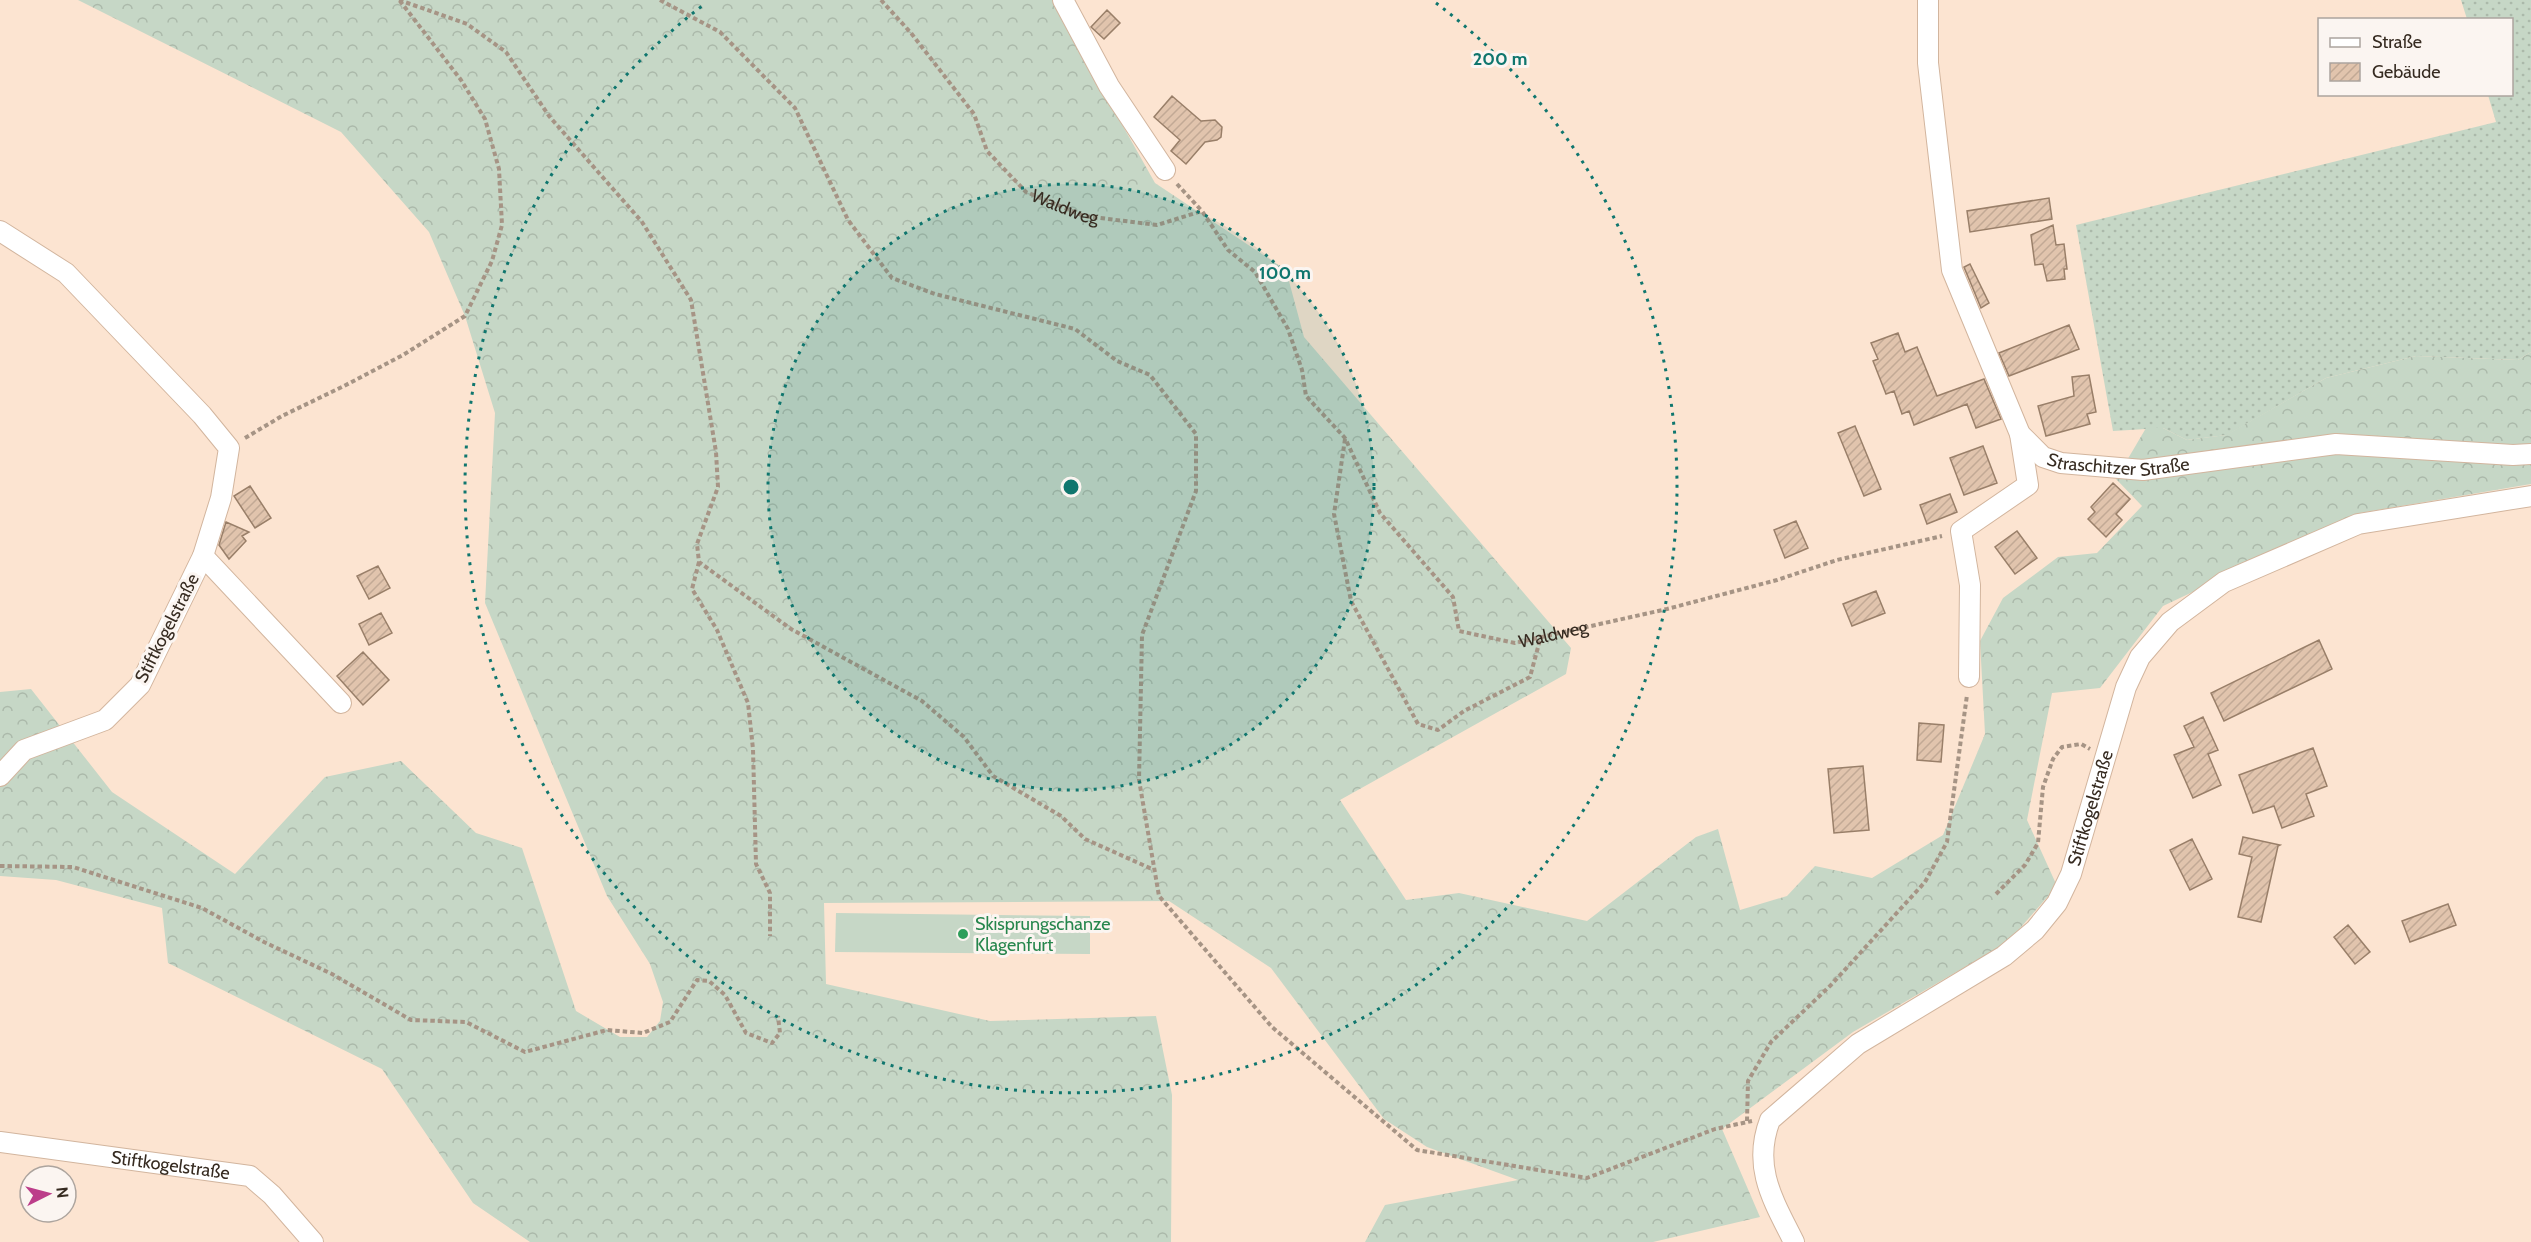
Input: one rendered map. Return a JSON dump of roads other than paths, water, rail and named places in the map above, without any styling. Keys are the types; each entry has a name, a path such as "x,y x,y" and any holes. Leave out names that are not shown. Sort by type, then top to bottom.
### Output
{"street":[{"path":"1063,0 1109,86 1165,170"},
{"name":"Straschitzer Straße","path":"1928,0 1928,63 1952,270 2020,434 2043,457 2061,463 2143,470 2336,444 2513,455 2531,454"},
{"name":"Stiftkogelstraße","path":"0,231 66,273 202,415 229,448 221,498 203,556 140,685 105,720 24,750 0,776"},
{"path":"2020,434 2028,485"},
{"path":"1969,676 1970,585 1960,531 2061,463"},
{"name":"Stiftkogelstraße","path":"1794,1242 1771,1197 1764,1174 1762,1154 1764,1137 1770,1120 1858,1044 2004,956 2035,930 2057,903 2072,874 2126,687 2140,657 2170,622 2224,582 2358,524 2531,496"},
{"path":"203,556 341,703"},
{"name":"Stiftkogelstraße","path":"0,1142 250,1176 272,1196 313,1242"}],"place":[{"name":"Skisprungschanze Klagenfurt","path":"963,934"}]}
